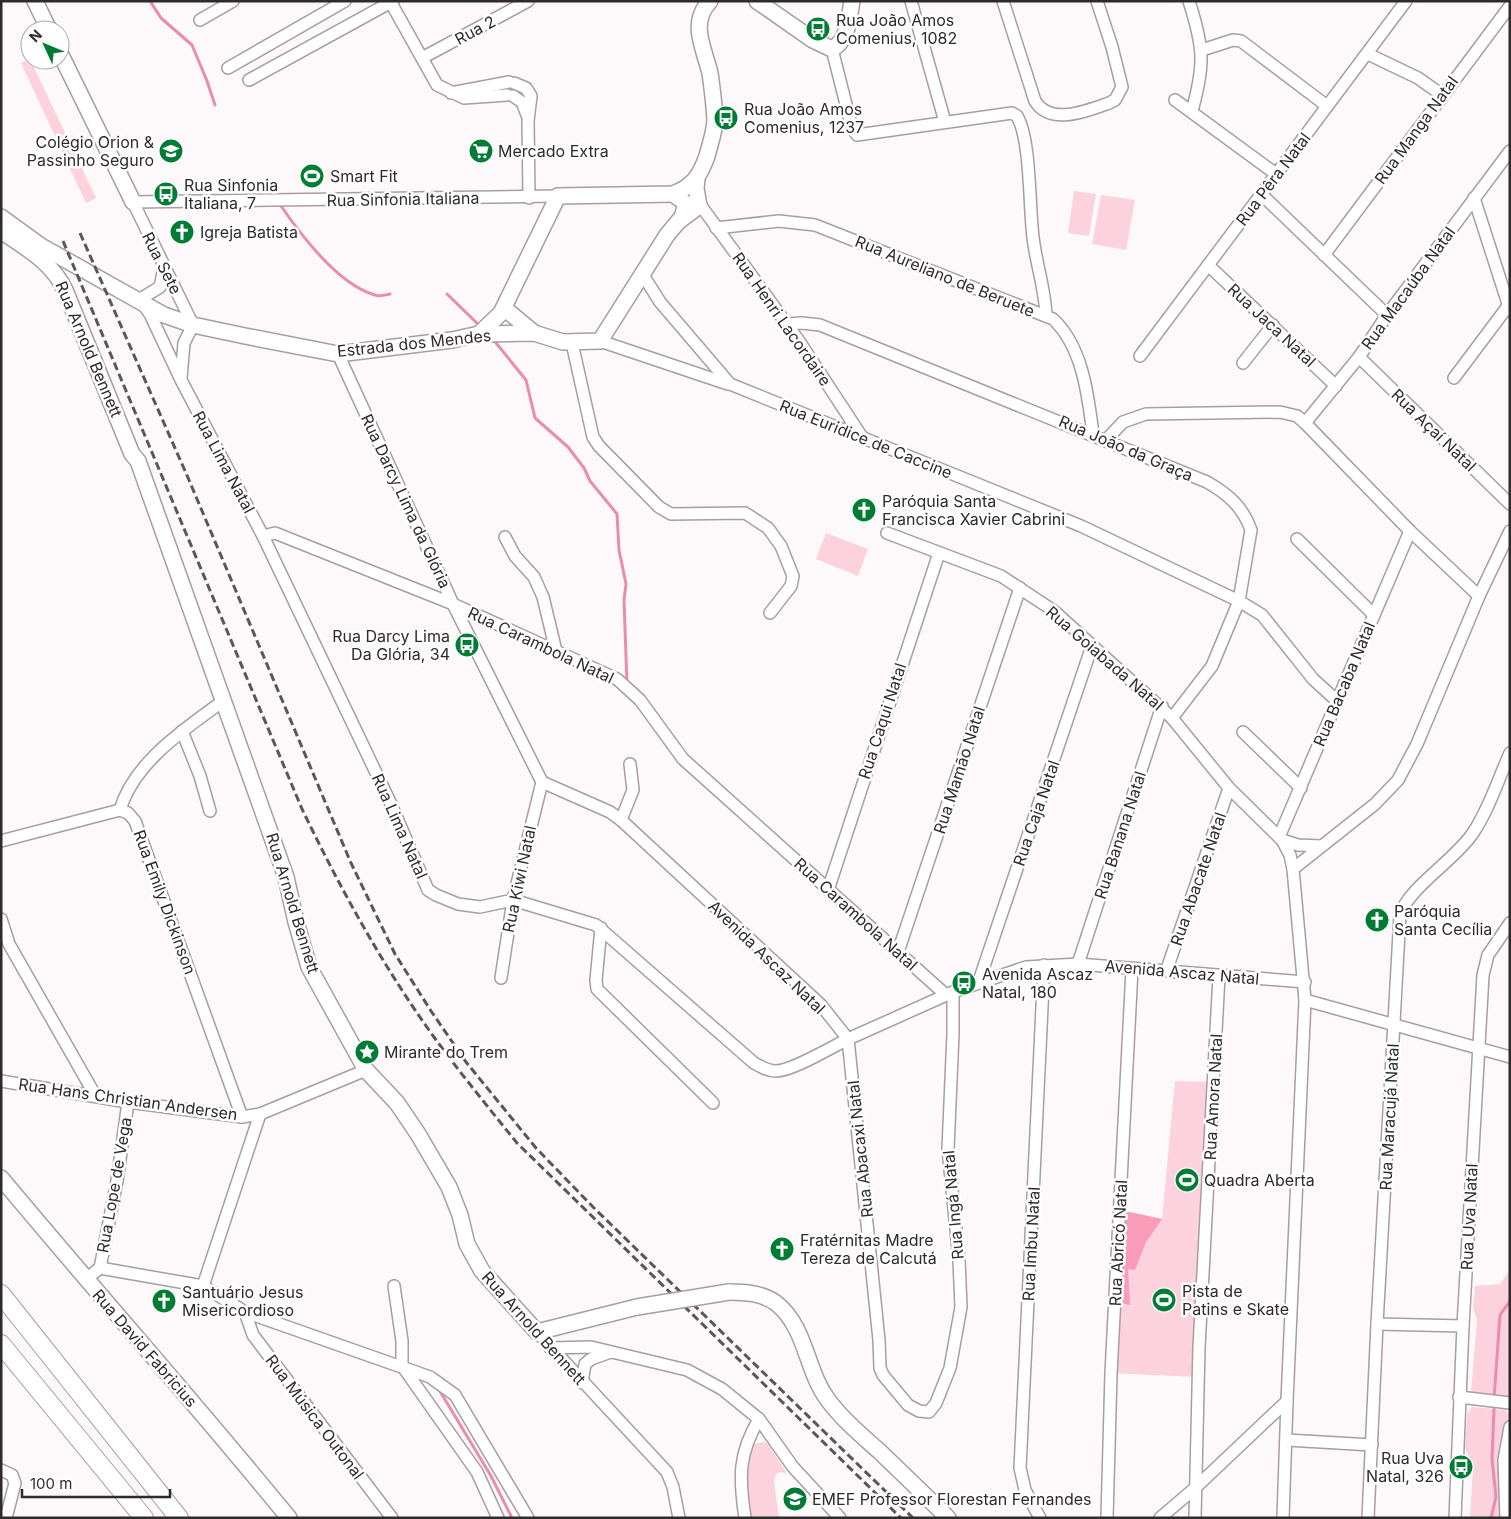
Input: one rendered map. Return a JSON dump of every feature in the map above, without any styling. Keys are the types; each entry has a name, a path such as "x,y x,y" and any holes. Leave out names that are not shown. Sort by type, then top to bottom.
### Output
{"main road":[{"path":"1,1294 179,1518"},
{"path":"1,1344 144,1518"}],"street":[{"path":"35,1 44,20"},
{"path":"200,20 233,1"},
{"path":"228,68 345,1"},
{"name":"Rua 2","path":"422,58 528,1"},
{"path":"600,341 667,236 684,213 685,204 710,147 715,120 710,74 698,31 702,13 710,1"},
{"path":"757,1 813,40 832,49"},
{"path":"832,49 838,46 845,36 852,1"},
{"path":"911,1 945,122"},
{"path":"1003,1 1035,101 1042,110 1056,115 1109,103 1115,100 1122,87 1112,46 1097,1"},
{"path":"1189,1 1202,50 1199,84 1192,111"},
{"name":"Rua Pêra Natal","path":"1140,356 1406,1"},
{"path":"249,80 391,2 437,85 451,93 473,99 510,96 522,102 528,121"},
{"name":"Rua Manga Natal","path":"1324,256 1510,6"},
{"path":"1202,50 1238,40 1247,44 1327,106"},
{"path":"832,49 852,131 860,136 1012,113 1019,118 1027,162 1033,239 1045,292 1046,316"},
{"path":"1368,54 1418,78 1442,95"},
{"path":"68,70 133,202"},
{"path":"451,93 512,82 523,85 530,91 528,121 529,198"},
{"path":"1175,100 1276,174"},
{"name":"Rua Macaúba Natal","path":"1305,423 1359,357 1387,315 1510,151"},
{"path":"679,221 696,209 691,191"},
{"name":"Rua Sinfonia Italiana","path":"133,202 529,198 691,191"},
{"name":"Rua Henri Lacordaire","path":"691,191 787,324 862,438"},
{"path":"1261,194 1387,315"},
{"path":"479,334 504,308 558,196"},
{"path":"1454,378 1509,308 1474,198"},
{"name":"Rua Sete","path":"133,202 193,325"},
{"name":"Estrada dos Mendes","path":"1,217 41,246 74,266 164,315 193,325 338,354 452,340 479,334 534,333 572,343 600,341 730,384"},
{"name":"Rua Aureliano de Beruete","path":"716,228 779,221 807,222 1046,316 1061,328 1079,364 1092,434"},
{"name":"Rua Arnold Bennett","path":"1,231 50,265 58,274 132,454 138,461 286,877 309,967 366,1070 397,1103 418,1134 449,1187 460,1215 466,1244 482,1271 582,1383 667,1472 673,1487 680,1518"},
{"name":"Rua Jaca Natal","path":"1208,265 1336,386"},
{"name":"Rua Arnold Bennett","path":"74,266 69,271 70,279 140,452 138,461"},
{"path":"140,302 160,287 164,268"},
{"name":"Rua Euridice de Caccine","path":"643,275 660,302 730,384 1080,526 1239,601 1262,615 1313,679 1336,700"},
{"name":"Rua Lima Natal","path":"140,302 150,314 180,380 263,536 390,802 428,890 458,904 480,907 513,900 590,922 601,928 754,1064 765,1069 777,1071 789,1068 848,1039"},
{"path":"504,308 534,333"},
{"name":"Rua João da Graça","path":"787,324 820,325 1207,482 1224,492 1237,503 1247,520 1250,530 1239,601 1212,666 1172,718"},
{"path":"1243,363 1272,324"},
{"path":"180,380 184,343 193,325"},
{"path":"572,343 593,437 599,446 659,507 671,514 745,513 768,528 781,546 793,576 791,586 770,612"},
{"name":"Rua Darcy Lima da Glória","path":"338,354 453,604 542,782"},
{"name":"Rua Açaí Natal","path":"1359,357 1510,504"},
{"path":"1106,440 1123,422 1146,414 1280,412 1297,416 1410,531 1479,596"},
{"name":"Rua Bacaba Natal","path":"1281,839 1336,700 1410,531"},
{"path":"1293,869 1375,804 1398,780 1417,744 1479,596 1510,531"},
{"name":"Rua Carambola Natal","path":"263,536 276,533 453,604 602,671 628,687 683,759 898,952 950,993"},
{"name":"Rua Goiabada Natal","path":"887,533 977,566 1020,588 1054,611 1162,706 1229,788 1281,839 1290,855 1305,982 1305,1000 1283,1518"},
{"path":"504,537 515,556 534,577 544,597 556,651"},
{"path":"1297,540 1374,615"},
{"name":"Rua Caqui Natal","path":"828,890 939,553"},
{"name":"Rua Mamão Natal","path":"898,952 1020,588"},
{"name":"Rua Caja Natal","path":"980,981 1092,646"},
{"path":"1,841 120,810 124,795 147,764 182,731 223,701"},
{"name":"Rua Banana Natal","path":"1078,964 1162,706"},
{"path":"182,731 200,776 210,811"},
{"path":"1243,732 1301,788"},
{"name":"Rua Maracujá Natal","path":"1368,1518 1399,934 1403,907 1405,902 1456,854 1473,833 1510,753"},
{"path":"622,820 633,790 630,764"},
{"name":"Rua Kiwi Natal","path":"501,978 513,900 542,782"},
{"name":"Avenida Ascaz Natal","path":"542,782 610,812 622,820 821,1005 848,1039 950,993 980,981 1026,967 1078,964 1167,969 1219,976 1305,982"},
{"name":"Rua Abacate Natal","path":"1167,969 1229,788"},
{"name":"Rua Emily Dickinson","path":"120,810 128,813 135,821 242,1117"},
{"path":"1281,839 1298,845 1320,846"},
{"path":"1,919 9,944 95,1095"},
{"name":"Rua Uva Natal","path":"1455,1518 1461,1397 1462,1326 1484,965 1494,944 1510,923"},
{"path":"601,928 596,980 597,989 713,1103"},
{"name":"Rua Imbu Natal","path":"1040,1518 1025,1490 1020,1468 1044,965"},
{"name":"Rua Abricó Natal","path":"1107,1518 1111,1372 1132,968"},
{"name":"Rua Amora Natal","path":"1195,1518 1194,1489 1199,1347 1219,976"},
{"name":"Rua Ingá Natal","path":"929,1412 936,1403 950,1368 961,1307 959,1260 948,1159 950,993"},
{"path":"1305,1000 1510,1057"},
{"name":"Rua Abacaxi Natal","path":"848,1039 880,1368 908,1405 919,1411 929,1412"},
{"name":"Rua Hans Christian Andersen","path":"1,1080 128,1102 242,1117 260,1114 366,1070"},
{"name":"Rua Lope de Vega","path":"100,1268 117,1181 128,1102"},
{"path":"203,1286 260,1114"},
{"name":"Rua David Fabricius","path":"1,1178 241,1458 289,1518"},
{"path":"86,1279 100,1268 203,1286 245,1312 430,1377 455,1396 528,1518"},
{"path":"394,1286 402,1342 402,1366 418,1386 476,1472 498,1518"},
{"path":"537,1332 637,1307 728,1292 750,1293 768,1298 788,1315 799,1332 810,1368 828,1400 855,1429 948,1518"},
{"name":"Rua Música Outonal","path":"245,1312 253,1336 392,1518"},
{"path":"1377,1324 1462,1326"},
{"path":"550,1348 591,1347 687,1370 722,1389 760,1419 793,1467 840,1518"},
{"path":"582,1383 585,1364 591,1359 611,1352"},
{"path":"1461,1397 1508,1403"},
{"path":"1160,1518 1194,1489 1287,1402"},
{"path":"745,1518 741,1473 742,1460 747,1439 760,1419"},
{"path":"1506,1518 1507,1491 1504,1460 1510,1427"},
{"path":"1287,1440 1372,1445"},
{"path":"1,1470 12,1475 15,1483 6,1518"}],"shaded area":[{"path":"24,70 35,70 96,198 86,203"},
{"path":"1074,191 1096,194 1089,236 1068,233"},
{"path":"1101,195 1135,200 1126,250 1092,244"},
{"path":"826,533 868,549 858,576 816,559"},
{"path":"1175,1081 1215,1082 1198,1377 1111,1373 1120,1210 1162,1219"},
{"path":"1120,1210 1162,1219 1146,1242 1135,1270 1128,1269 1130,1305 1117,1302"},
{"path":"1510,1269 1510,1397 1473,1395 1471,1392 1477,1320 1473,1308 1475,1286 1500,1284"},
{"path":"1472,1407 1506,1410 1508,1414 1503,1518 1470,1518 1473,1466 1465,1448 1467,1414"},
{"path":"763,1442 768,1444 787,1474 782,1472 776,1474 774,1481 779,1518 750,1518 745,1480 746,1460 754,1444"}],"waterway":[{"path":"150,1 161,18 192,45 215,105"},
{"path":"281,206 322,258 348,281 377,296 390,294"},
{"path":"447,294 480,326"},
{"path":"492,338 526,380 535,418 568,447 584,468 590,481 617,514 619,550 626,584 624,600 627,684"},
{"path":"1494,1399 1500,1315 1510,1301"},
{"path":"438,1388 491,1476 512,1518"},
{"path":"1491,1518 1496,1497 1492,1459 1494,1409"}],"railway":[{"path":"80,233 186,473 351,863 395,954 431,1011 466,1062 536,1148 593,1207 913,1518"},
{"path":"63,241 302,809 366,932 422,1020 517,1143 901,1518"}],"place":[{"name":"Rua João Amos Comenius, 1082","path":"818,29"},
{"name":"Rua João Amos Comenius, 1237","path":"726,118"},
{"name":"Colégio Orion & Passinho Seguro","path":"171,151"},
{"name":"Mercado Extra","path":"481,151"},
{"name":"Smart Fit","path":"312,176"},
{"name":"Rua Sinfonia Italiana, 7","path":"166,194"},
{"name":"Igreja Batista","path":"182,232"},
{"name":"Paróquia Santa Francisca Xavier Cabrini","path":"864,510"},
{"name":"Rua Darcy Lima Da Glória, 34","path":"467,645"},
{"name":"Paróquia Santa Cecília","path":"1377,920"},
{"name":"Avenida Ascaz Natal, 180","path":"964,983"},
{"name":"Mirante do Trem","path":"367,1052"},
{"name":"Quadra Aberta","path":"1187,1180"},
{"name":"Fratérnitas Madre Tereza de Calcutá","path":"782,1249"},
{"name":"Pista de Patins e Skate","path":"1164,1300"},
{"name":"Santuário Jesus Misericordioso","path":"164,1301"},
{"name":"Rua Uva Natal, 326","path":"1461,1467"},
{"name":"EMEF Professor Florestan Fernandes","path":"795,1499"}]}
